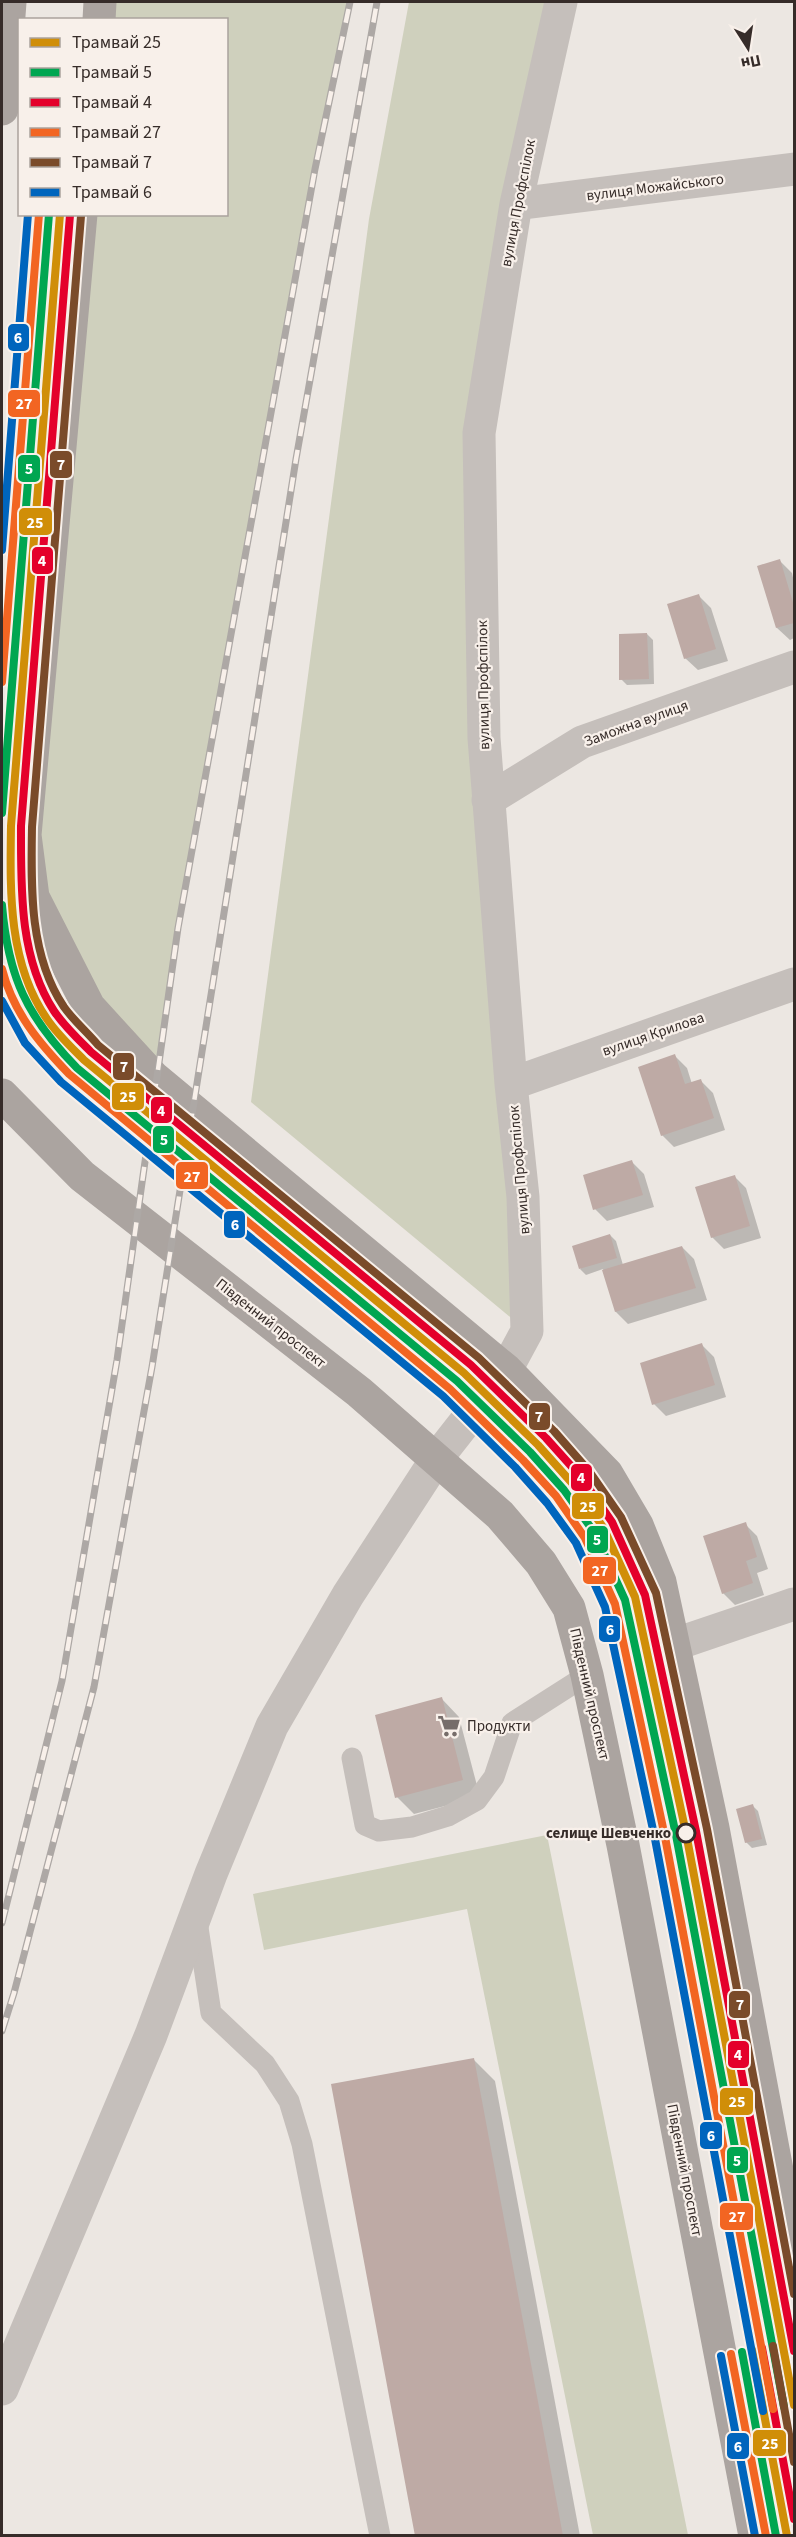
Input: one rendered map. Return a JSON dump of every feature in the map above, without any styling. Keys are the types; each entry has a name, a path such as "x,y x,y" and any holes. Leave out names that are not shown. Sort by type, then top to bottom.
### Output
{"main road":[{"path":"2,110 10,2"},
{"path":"99,18 100,2"},
{"path":"81,216 25,835 33,897 88,1007 153,1077 506,1370 607,1474 637,1525 660,1582 714,1828 794,2250"},
{"name":"Південний проспект","path":"2,1095 82,1176 276,1326 437,1458 500,1515 541,1563 569,1608 587,1675 626,1857 755,2535"}],"street":[{"name":"вулиця Профспілок","path":"2,2389 147,2046 195,1915 272,1726 348,1595 437,1458 506,1370 527,1330 523,1197 511,1084 484,738 479,433 516,204 561,2"},
{"name":"вулиця Можайського","path":"516,204 795,169"},
{"name":"Заможна вулиця","path":"488,800 582,742 795,667"},
{"name":"вулиця Крилова","path":"511,1084 795,984"},
{"path":"673,1645 795,1604"}],"lane":[{"path":"352,1758 365,1825 379,1831 412,1827 448,1816 477,1800 494,1777 512,1724 587,1675"},
{"path":"195,1915 211,2013 265,2064 290,2101 302,2144 380,2535"}],"green space":[{"path":"100,2 350,2 315,169 153,1077 33,897 81,216 228,216 228,18 99,18"},
{"path":"409,2 561,2 479,433 527,1331 251,1102 369,219"},
{"path":"547,1835 688,2535 593,2535 467,1909 264,1950 253,1894"}],"building":[{"path":"780,559 794,606 794,623 776,628 757,566"},
{"path":"699,594 716,649 684,659 667,604"},
{"path":"647,633 649,679 619,680 619,634"},
{"path":"675,1054 685,1084 701,1079 714,1118 661,1136 638,1067"},
{"path":"632,1160 643,1195 593,1210 583,1175"},
{"path":"735,1175 750,1226 711,1238 695,1187"},
{"path":"610,1234 617,1258 579,1269 572,1246"},
{"path":"682,1246 696,1288 615,1312 602,1270"},
{"path":"702,1343 715,1385 652,1405 640,1363"},
{"path":"746,1522 757,1557 746,1561 753,1583 722,1594 703,1536"},
{"path":"442,1697 463,1780 395,1798 375,1715"},
{"path":"753,1804 762,1839 745,1843 736,1809"},
{"path":"474,2058 563,2536 415,2536 331,2084"}],"railway":[{"path":"2,1923 62,1681 117,1360 178,928 315,169 350,2"},
{"path":"2,2031 94,1687 152,1367 296,459 377,2"}],"tram line":[{"name":"6","path":"2,550 28,216"},
{"name":"27","path":"2,682 39,216"},
{"name":"5","path":"2,813 49,216"},
{"name":"25","path":"60,216 11,826 14,926 25,974 34,997 47,1019 84,1060 464,1373 538,1445 572,1483 603,1527 635,1597 686,1833 794,2405"},
{"name":"4","path":"70,216 21,826 24,922 34,968 54,1011 91,1052 471,1365 546,1438 581,1477 612,1522 645,1595 696,1831 794,2351"},
{"name":"7","path":"81,216 32,827 32,897 38,943 44,965 64,1007 98,1045 479,1358 554,1431 589,1471 621,1517 656,1593 707,1829 794,2294"},
{"name":"5","path":"2,905 9,954 23,994 45,1031 77,1068 457,1381 530,1452 564,1490 594,1532 625,1600 676,1835 784,2407"},
{"name":"27","path":"2,969 13,999 28,1026 69,1074 450,1389 523,1460 556,1496 585,1538 615,1604 665,1837 773,2409"},
{"name":"6","path":"2,1001 25,1043 61,1082 443,1396 515,1467 547,1503 576,1543 605,1607 655,1839 763,2411"},
{"name":"7","path":"773,2346 794,2462"},
{"name":"4","path":"762,2348 794,2519"},
{"name":"25","path":"752,2350 787,2536"},
{"name":"5","path":"742,2352 776,2536"},
{"name":"27","path":"731,2354 766,2536"},
{"name":"6","path":"721,2356 755,2536"}],"place":[{"name":"Продукти","path":"449,1726"},
{"name":"селище Шевченко","path":"686,1833"}]}
